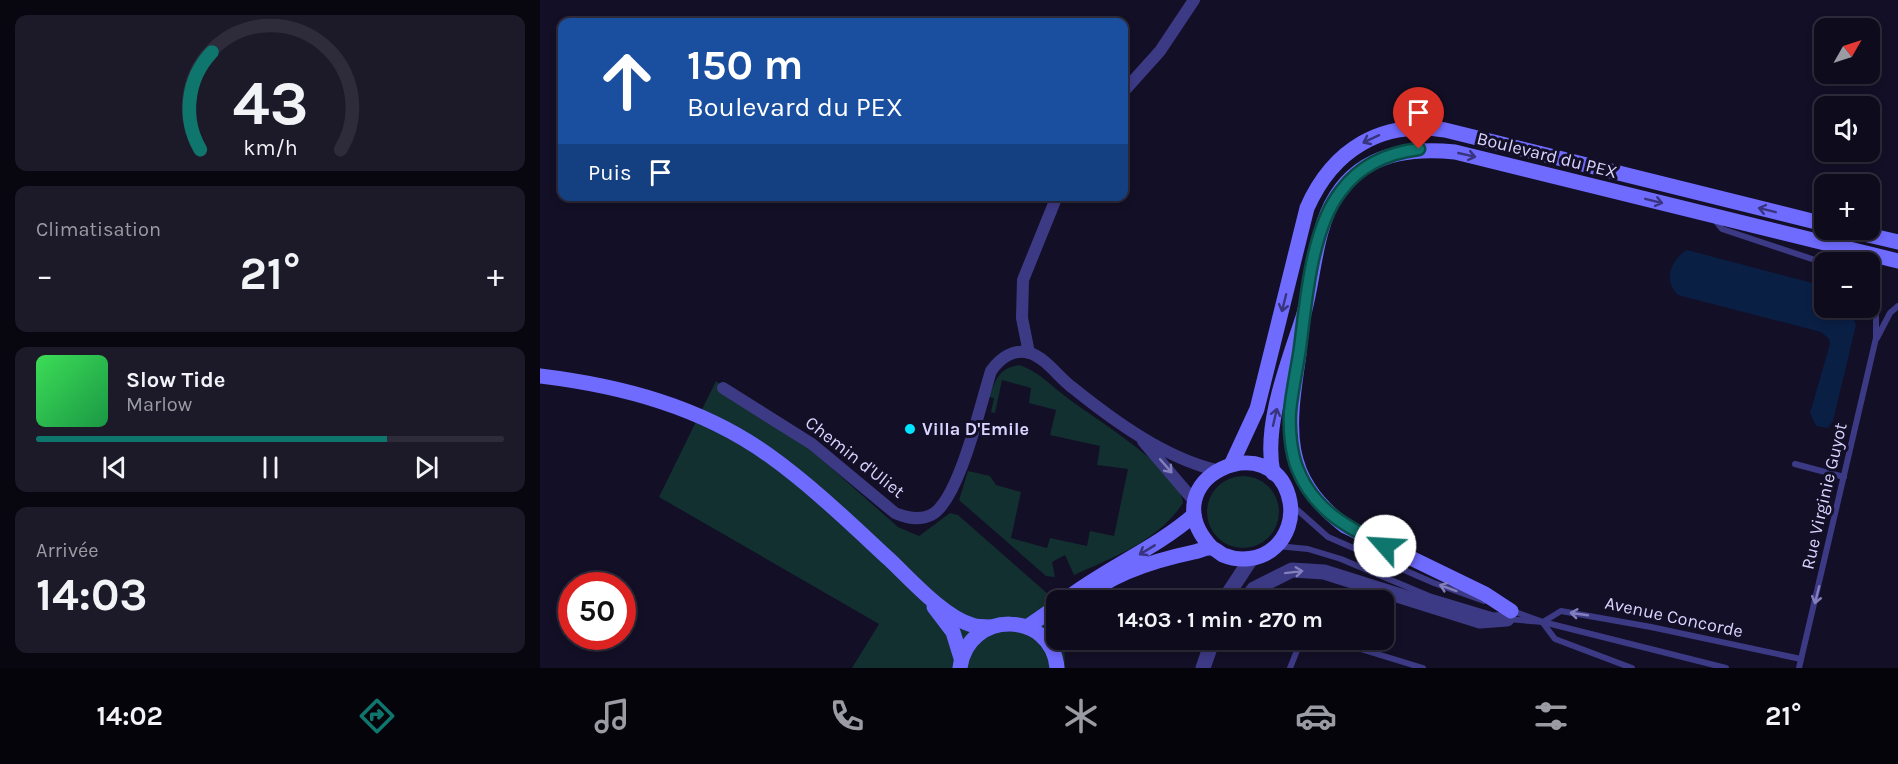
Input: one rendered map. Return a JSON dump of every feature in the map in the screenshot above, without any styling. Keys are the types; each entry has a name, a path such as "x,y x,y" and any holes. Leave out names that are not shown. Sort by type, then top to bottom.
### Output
{"main road":[{"name":"Boulevard du PEX","path":"1232,463 1257,409 1307,208 1315,190 1336,162 1353,149 1387,132 1406,128 1445,130 1814,222"},
{"name":"Boulevard du PEX","path":"1273,473 1270,442 1288,362 1304,313 1321,231 1339,193 1359,172 1374,162 1401,151 1419,149 1455,152 1898,261"},
{"path":"1880,238 1898,242"},
{"path":"1304,313 1290,413 1297,468 1305,486 1325,511 1345,526 1485,594 1509,615"},
{"path":"540,376 611,387 645,396 704,418 742,438 769,455 832,506 920,588 963,621 973,626 990,627"},
{"path":"1232,463 1254,463 1273,473 1288,492 1291,504 1289,527 1276,546 1251,559 1230,558 1212,548 1200,533 1195,508 1202,483 1216,470 1232,463"},
{"path":"1078,590 1169,536 1195,508"},
{"path":"1097,590 1148,564 1212,548"},
{"path":"920,588 953,632 961,663"},
{"path":"1027,627 1046,614"},
{"path":"961,663 968,645 977,634 1002,624 1027,627 1042,637 1053,652 1057,668"}],"street":[{"path":"1128,87 1160,51 1194,0"},
{"path":"1055,201 1023,280 1022,318 1029,353 1038,357 1073,389 1134,432 1188,462 1216,470"},
{"name":"Chemin d'Uliet","path":"723,388 812,444 895,513 912,519 932,515 949,499 991,370 998,360 1014,352 1029,353"},
{"path":"1134,432 1195,508"},
{"path":"1231,590 1251,559"},
{"path":"1253,590 1272,578 1292,570 1324,573 1379,590"},
{"path":"1394,595 1480,621 1509,615"},
{"path":"1203,668 1209,650"}],"lane":[{"path":"1712,216 1722,229 1814,260"},
{"name":"Rue Virginie Guyot","path":"1876,339 1890,313 1898,306"},
{"name":"Rue Virginie Guyot","path":"1799,668 1876,339 1876,318"},
{"path":"1795,464 1844,477"},
{"name":"Avenue Concorde","path":"1291,504 1328,537 1509,615"},
{"name":"Avenue Concorde","path":"1276,546 1308,549 1330,556 1429,596 1726,668"},
{"name":"Avenue Concorde","path":"1543,622 1561,611 1604,617 1801,659"},
{"name":"Avenue Concorde","path":"1543,622 1555,639 1632,668"},
{"path":"1290,668 1297,650"},
{"path":"1364,650 1424,668"}],"green space":[{"path":"1019,365 1038,374 1152,460 1178,490 1183,503 1161,528 1148,538 1074,575 1065,555 1052,562 1055,577 1046,576 959,500 968,471 990,476 996,485 1021,492 1011,538 1047,548 1050,538 1087,546 1090,531 1114,536 1128,469 1097,465 1100,446 1050,435 1056,410 1029,403 1031,388 1002,380 995,413 991,412 994,398 989,397 996,380 1007,369"},
{"path":"716,381 811,450 898,527 919,536 950,513 958,515 1046,592 1046,650 1064,650 1065,668 852,668 879,624 659,497"},
{"path":"1250,476 1269,486 1277,498 1279,512 1277,526 1269,538 1257,546 1236,548 1217,538 1209,526 1207,505 1217,486 1229,478"}],"water":[{"path":"1687,250 1814,283 1814,318 1854,318 1856,325 1833,421 1828,428 1816,426 1810,413 1830,344 1829,339 1821,332 1678,295 1671,283 1670,271 1681,254"}],"place":[{"name":"Villa D'Emile","path":"910,429"}],"route":[{"path":"1385,546 1345,526 1325,511 1305,486 1297,468 1290,413 1304,313 1321,231 1330,208 1347,183 1374,162 1401,151 1419,149"}]}
